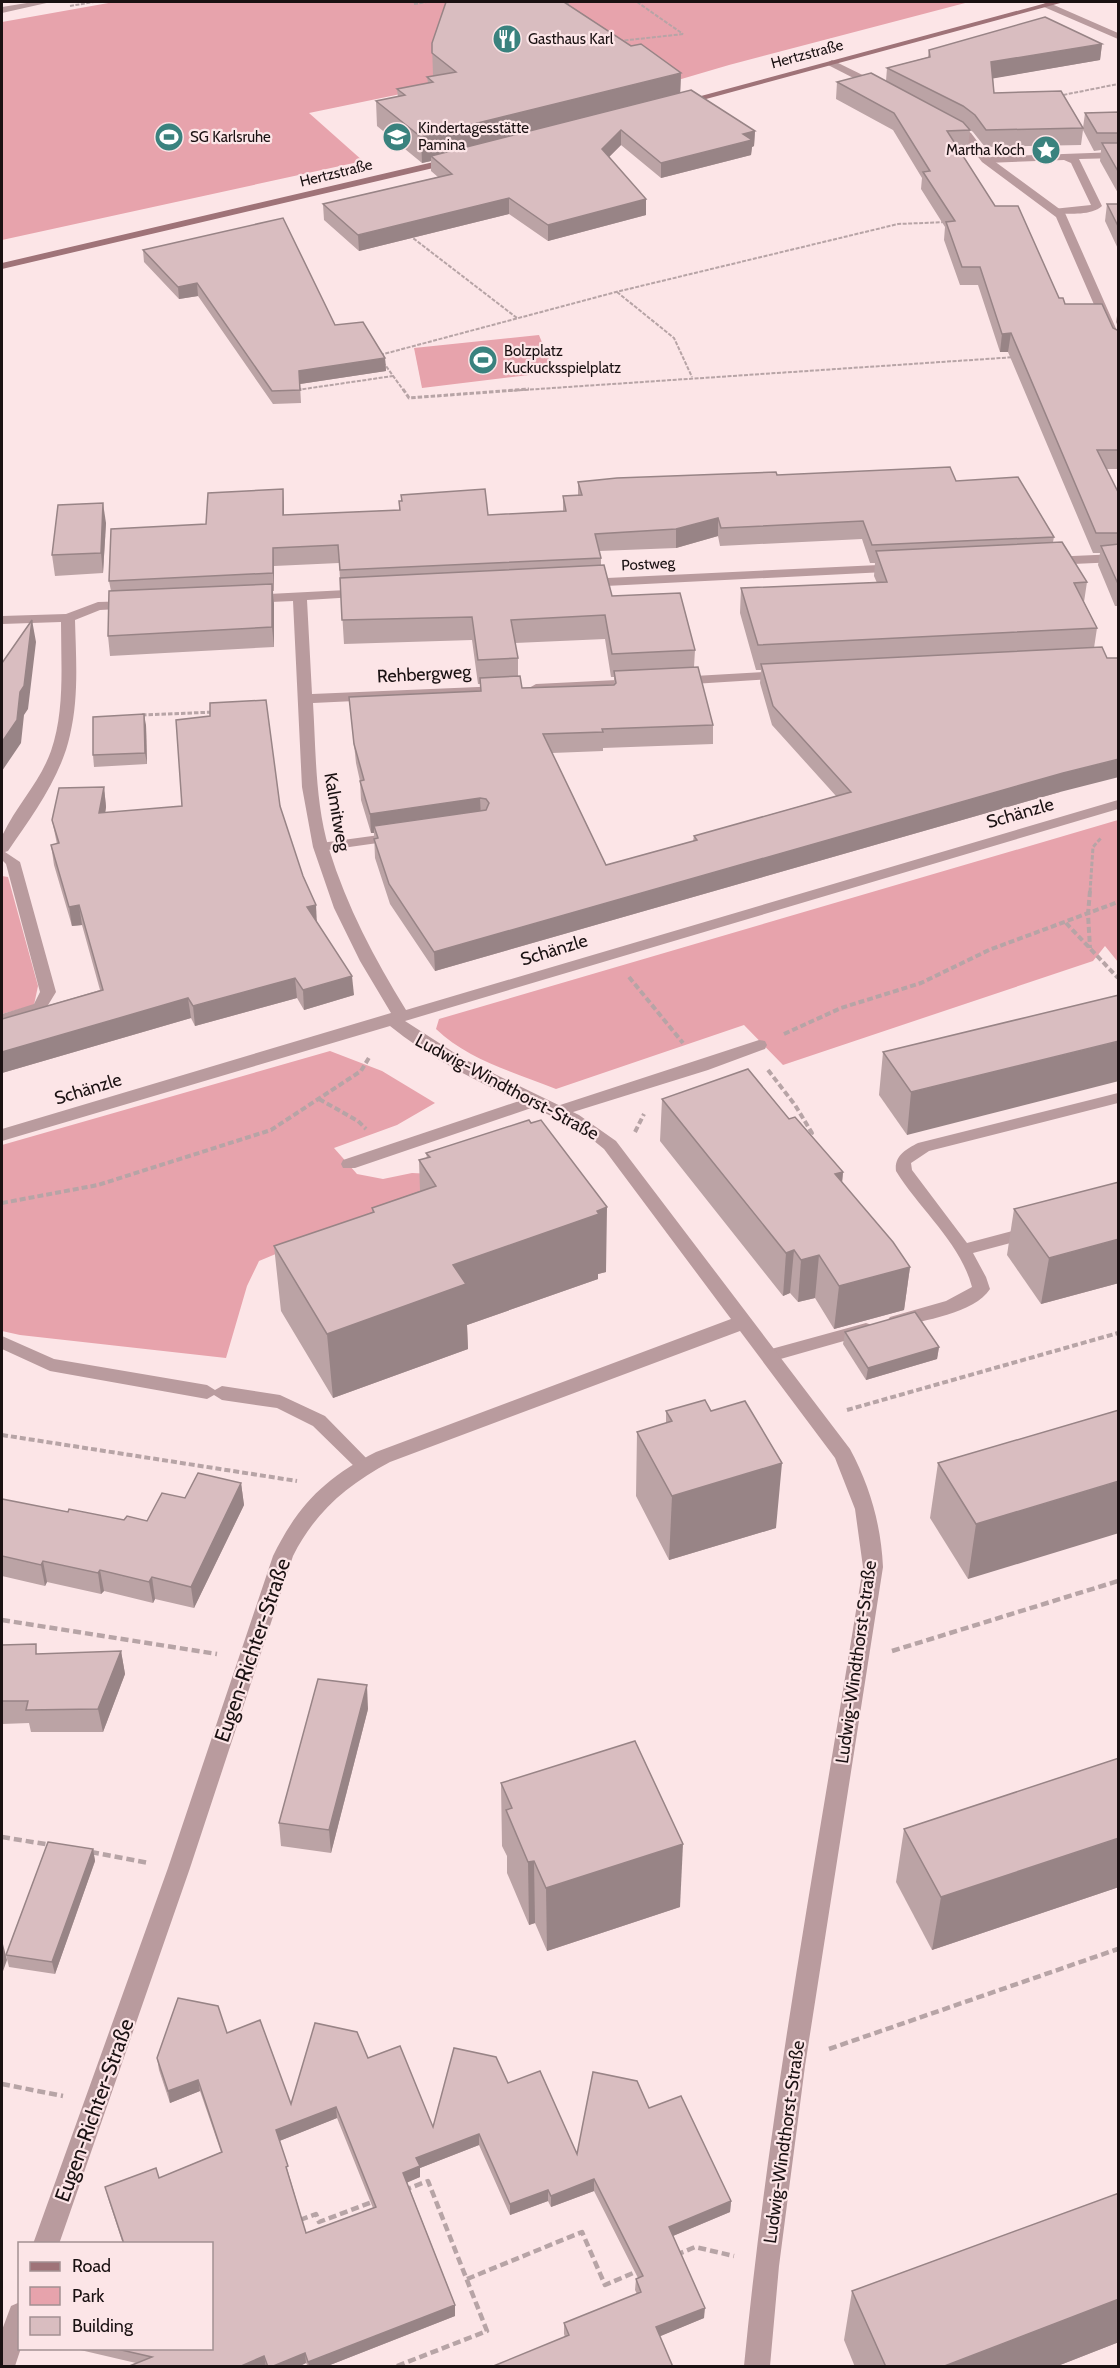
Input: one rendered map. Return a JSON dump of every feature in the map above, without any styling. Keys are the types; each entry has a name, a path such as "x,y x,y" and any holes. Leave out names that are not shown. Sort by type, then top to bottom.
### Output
{"main road":[{"name":"Hertzstraße","path":"665,107 1059,2"},
{"name":"Hertzstraße","path":"2,266 471,156"}],"street":[{"path":"2,10 46,2"},
{"path":"1047,5 1119,36"},
{"path":"832,63 892,94"},
{"path":"943,119 963,131 986,160 1058,211 1064,219 1119,346"},
{"path":"1035,562 1119,558"},
{"name":"Postweg","path":"573,584 917,568"},
{"path":"241,599 383,593"},
{"name":"Kalmitweg","path":"300,597 310,787 321,847 346,918 396,1017"},
{"path":"2,620 68,618 98,606 146,604"},
{"path":"2,848 48,775 58,751 66,720 68,618"},
{"name":"Rehbergweg","path":"307,699 796,675"},
{"name":"Schänzle","path":"2,1135 1119,804"},
{"name":"Ludwig-Windthorst-Straße","path":"396,1017 411,1035 459,1065 587,1126 610,1145 843,1454 855,1477 864,1503 872,1538 873,1567 794,2061 767,2264 757,2367"},
{"name":"Eugen-Richter-Straße","path":"47,2242 179,1868 292,1537 316,1503 333,1486 364,1465 743,1322"},
{"path":"2,2367 18,2321"}],"lane":[{"path":"986,160 1119,155"},
{"path":"1058,211 1091,209 1097,206 1075,161 1065,157"},
{"path":"321,847 413,834"},
{"path":"2,854 13,862 48,992 40,1007 2,1019"},
{"path":"557,1112 702,1066 728,1065 754,1046"},
{"path":"770,1356 960,1303 974,1297 981,1289 981,1280 962,1250 904,1172 903,1162 912,1154 924,1147 1119,1098"},
{"path":"349,1164 534,1101"},
{"path":"962,1250 1052,1226"},
{"path":"2,1342 50,1365 280,1402 319,1421 364,1465"}],"path":[{"path":"414,4 428,2"},
{"path":"619,40 684,34 636,2"},
{"path":"1048,98 1119,84"},
{"path":"957,222 898,224 616,292 378,355 409,398 692,377 1018,357"},
{"path":"406,233 517,318"},
{"path":"616,292 675,338 692,377"},
{"path":"292,381 298,391 393,376"},
{"path":"135,716 216,711"},
{"path":"1090,948 1088,914 1093,847 1106,833"},
{"path":"799,1137 812,1133 754,1046 842,1008 921,983 989,950 1119,902"},
{"path":"1066,923 1119,978"},
{"path":"609,954 702,1066"},
{"path":"2,1203 98,1185 271,1130 361,1071 396,1017"},
{"path":"319,1099 358,1121 389,1151"},
{"path":"817,1418 1119,1333"},
{"path":"2,1435 333,1486"},
{"path":"857,1661 1119,1581"},
{"path":"2,1620 249,1659"},
{"path":"2,1837 57,1846"},
{"path":"79,1850 179,1868"},
{"path":"794,2061 1119,1949"},
{"path":"2,2084 97,2102"},
{"path":"395,2193 428,2181 487,2331 397,2367"},
{"path":"296,2222 316,2214 319,2222 384,2197"},
{"path":"466,2279 582,2232 605,2285 645,2268"},
{"path":"665,2259 695,2247 767,2264"}],"green space":[{"name":"SG Karlsruhe","path":"114,2 969,2 729,65 610,100 444,85 309,113 363,161 2,240 2,22"},
{"name":"Bolzplatz Kuckucksspielplatz","path":"539,335 554,372 422,388 414,348"},
{"path":"1118,820 1118,962 1105,946 1093,961 783,1065 744,1025 556,1089 477,1057 436,1029 439,1019"},
{"path":"2,876 8,877 38,986 34,1005 2,1014"},
{"path":"330,1051 382,1071 435,1103 397,1125 334,1148 357,1174 383,1179 412,1173 433,1174 446,1191 376,1212 259,1261 247,1286 226,1358 20,1335 2,1331 2,1145"}],"building":[{"path":"446,2 564,2 631,46 641,44 681,73 421,137 376,101 405,95 397,89 433,82 427,77 456,72 432,53 432,43"},
{"path":"1045,17 1102,44 991,62 994,93 1061,91 1083,128 986,130 975,115 963,106 887,68 930,57 929,50"},
{"path":"871,73 963,122 970,130 947,131 995,206 1018,206 1059,298 1063,298 1065,304 1102,304 1113,328 1119,331 1119,450 1097,450 1119,494 1119,533 1096,533 1011,333 1002,334 980,267 962,267 946,222 955,221 923,172 930,171 894,113 837,82"},
{"path":"691,90 755,131 743,134 752,140 661,163 621,130 602,149 646,199 548,225 509,198 358,235 323,204 452,174 431,156"},
{"path":"1119,112 1119,133 1097,133 1085,113"},
{"path":"1102,143 1119,143 1119,173"},
{"path":"1107,204 1119,204 1119,228"},
{"path":"283,218 335,325 363,322 385,358 299,371 300,390 272,391 197,283 178,287 143,250"},
{"path":"950,467 956,481 1018,477 1054,537 872,545 863,521 721,528 718,518 676,529 595,534 601,558 340,570 338,545 273,548 273,573 109,581 111,529 206,524 208,493 283,489 283,515 400,510 401,495 485,489 488,515 566,511 563,496 582,495 578,482 617,478 776,472 777,475"},
{"path":"103,503 101,553 52,555 58,505"},
{"path":"1062,542 1087,582 1074,583 1097,628 758,645 741,588 887,582 876,551"},
{"path":"1119,544 1119,586 1101,546"},
{"path":"604,565 612,596 680,593 695,650 612,654 605,615 511,620 518,658 478,660 472,617 342,620 340,578"},
{"path":"272,584 272,627 108,636 109,591"},
{"path":"32,620 24,686 20,692 17,720 2,742 2,663"},
{"path":"1102,647 1107,658 1119,658 1119,759 434,952 389,884 374,839 378,838 374,826 486,810 489,803 486,799 480,798 370,814 360,781 364,780 354,744 349,697 481,691 480,678 520,676 522,688 614,685 616,683 614,671 698,667 713,725 602,729 603,732 543,734 606,865 697,840 694,836 851,792 773,706 761,664"},
{"path":"266,700 280,806 303,876 316,905 307,907 352,976 303,990 295,978 193,1006 188,998 2,1052 2,1019 103,990 79,905 69,907 51,845 59,843 52,820 59,788 104,787 99,813 182,806 176,720 210,716 210,703"},
{"path":"144,714 145,753 93,755 93,717"},
{"path":"1119,995 1119,1041 911,1092 883,1052"},
{"path":"748,1069 789,1119 795,1117 843,1172 835,1174 893,1242 910,1267 839,1286 819,1255 801,1260 794,1250 786,1253 662,1099"},
{"path":"529,1120 531,1123 541,1120 607,1207 597,1211 599,1214 453,1265 466,1284 327,1334 274,1246 374,1212 372,1208 436,1186 419,1160 430,1157 426,1153"},
{"path":"1119,1182 1119,1239 1049,1258 1014,1209"},
{"path":"915,1312 939,1347 868,1368 845,1332"},
{"path":"705,1400 711,1411 745,1401 782,1463 672,1496 637,1432 672,1421 666,1411"},
{"path":"1119,1410 1119,1481 976,1524 938,1463"},
{"path":"198,1473 241,1483 191,1587 152,1577 149,1582 100,1570 98,1573 43,1561 41,1565 2,1556 2,1499 68,1512 69,1509 124,1520 127,1516 147,1521 162,1493 185,1498"},
{"path":"36,1644 36,1654 121,1651 98,1709 26,1710 28,1701 2,1701 2,1645"},
{"path":"318,1679 367,1685 329,1830 279,1823"},
{"path":"635,1741 683,1844 546,1888 534,1861 528,1862 506,1810 512,1808 501,1783"},
{"path":"1119,1758 1119,1838 941,1897 904,1829"},
{"path":"48,1842 93,1849 52,1962 6,1955"},
{"path":"178,1998 218,2006 227,2033 260,2020 291,2104 315,2023 357,2032 368,2058 400,2046 433,2127 454,2048 496,2057 508,2083 540,2071 577,2154 593,2072 637,2081 649,2108 681,2096 731,2201 669,2227 705,2308 656,2327 673,2367 491,2367 569,2335 564,2323 641,2292 636,2279 643,2276 594,2179 551,2196 548,2190 510,2204 479,2134 416,2158 420,2166 403,2173 455,2305 308,2362 305,2353 271,2367 268,2367 264,2356 239,2367 127,2367 152,2357 121,2350 213,2350 213,2242 123,2242 105,2187 156,2168 159,2178 222,2152 198,2080 168,2091 157,2058","holes":["336,2107 376,2207 306,2233 276,2130"]},
{"path":"1119,2193 1119,2299 942,2367 886,2367 852,2291"}],"place":[{"name":"Gasthaus Karl","path":"507,39"},
{"name":"SG Karlsruhe","path":"169,137"},
{"name":"Kindertagesstätte Pamina","path":"397,137"},
{"name":"Martha Koch","path":"1046,150"},
{"name":"Bolzplatz Kuckucksspielplatz","path":"483,360"}]}
